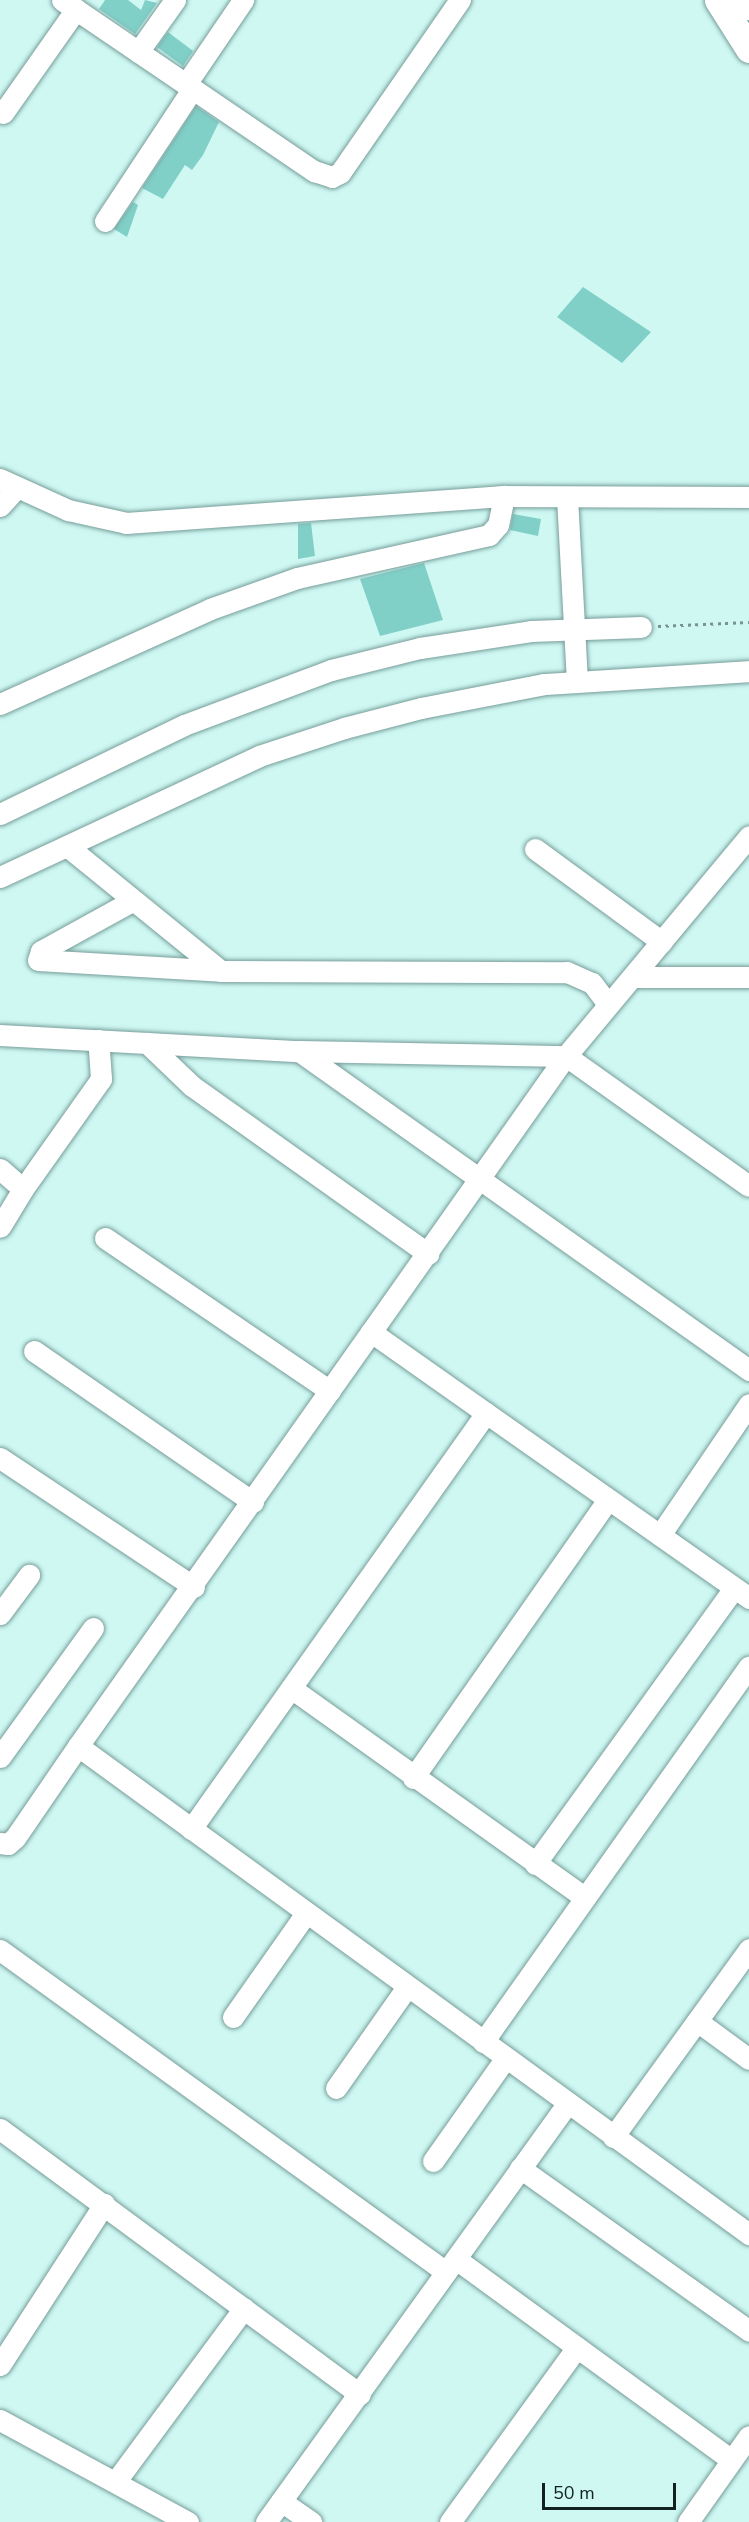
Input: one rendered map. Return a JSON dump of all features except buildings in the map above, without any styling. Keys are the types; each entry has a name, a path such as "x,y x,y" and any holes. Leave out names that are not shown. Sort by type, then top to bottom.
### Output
{"street":[{"path":"138,52 175,0"},
{"path":"105,221 243,0"},
{"path":"3,113 69,5 314,171 332,177 340,173 460,0"},
{"path":"718,0 749,49"},
{"path":"0,506 8,483 68,510 126,523 504,496 749,497"},
{"path":"0,704 210,609 297,578 489,535 498,525 504,496"},
{"path":"567,497 577,664"},
{"path":"0,814 184,725 331,670 420,648 576,627 641,627"},
{"path":"0,877 259,756 301,741 500,690 577,664 749,671"},
{"path":"0,1843 8,1844 15,1838 566,1056 749,836"},
{"path":"67,846 221,971"},
{"path":"535,849 662,942"},
{"path":"132,901 41,951 36,958 45,963 221,971 567,972 592,983 608,1004"},
{"path":"633,977 749,977"},
{"path":"0,1035 299,1051 566,1056 749,1186"},
{"path":"0,1227 23,1189 101,1079 98,1040"},
{"path":"147,1043 192,1086 428,1254"},
{"path":"299,1051 749,1370"},
{"path":"0,1169 23,1189"},
{"path":"105,1238 330,1391"},
{"path":"371,1332 741,1593 535,1864"},
{"path":"34,1351 253,1502"},
{"path":"660,1535 749,1404"},
{"path":"191,1828 486,1413"},
{"path":"0,1458 194,1587"},
{"path":"413,1778 608,1499"},
{"path":"0,1614 29,1575"},
{"path":"0,1757 93,1628"},
{"path":"483,2042 749,1667"},
{"path":"291,1688 413,1778 585,1898"},
{"path":"78,1746 567,2104 749,2234"},
{"path":"232,2017 306,1913"},
{"path":"614,2137 749,1949"},
{"path":"0,1950 451,2265 577,2347 732,2460"},
{"path":"336,2088 407,1987"},
{"path":"697,2021 749,2059"},
{"path":"433,2161 506,2059"},
{"path":"266,2522 567,2104"},
{"path":"0,2129 360,2394"},
{"path":"520,2168 749,2331"},
{"path":"3,2352 104,2204"},
{"path":"116,2481 244,2308"},
{"path":"450,2522 577,2347"},
{"path":"0,2420 188,2522"},
{"path":"688,2522 749,2436"},
{"path":"281,2501 311,2522"}],"path":[{"path":"641,627 749,622"}]}
